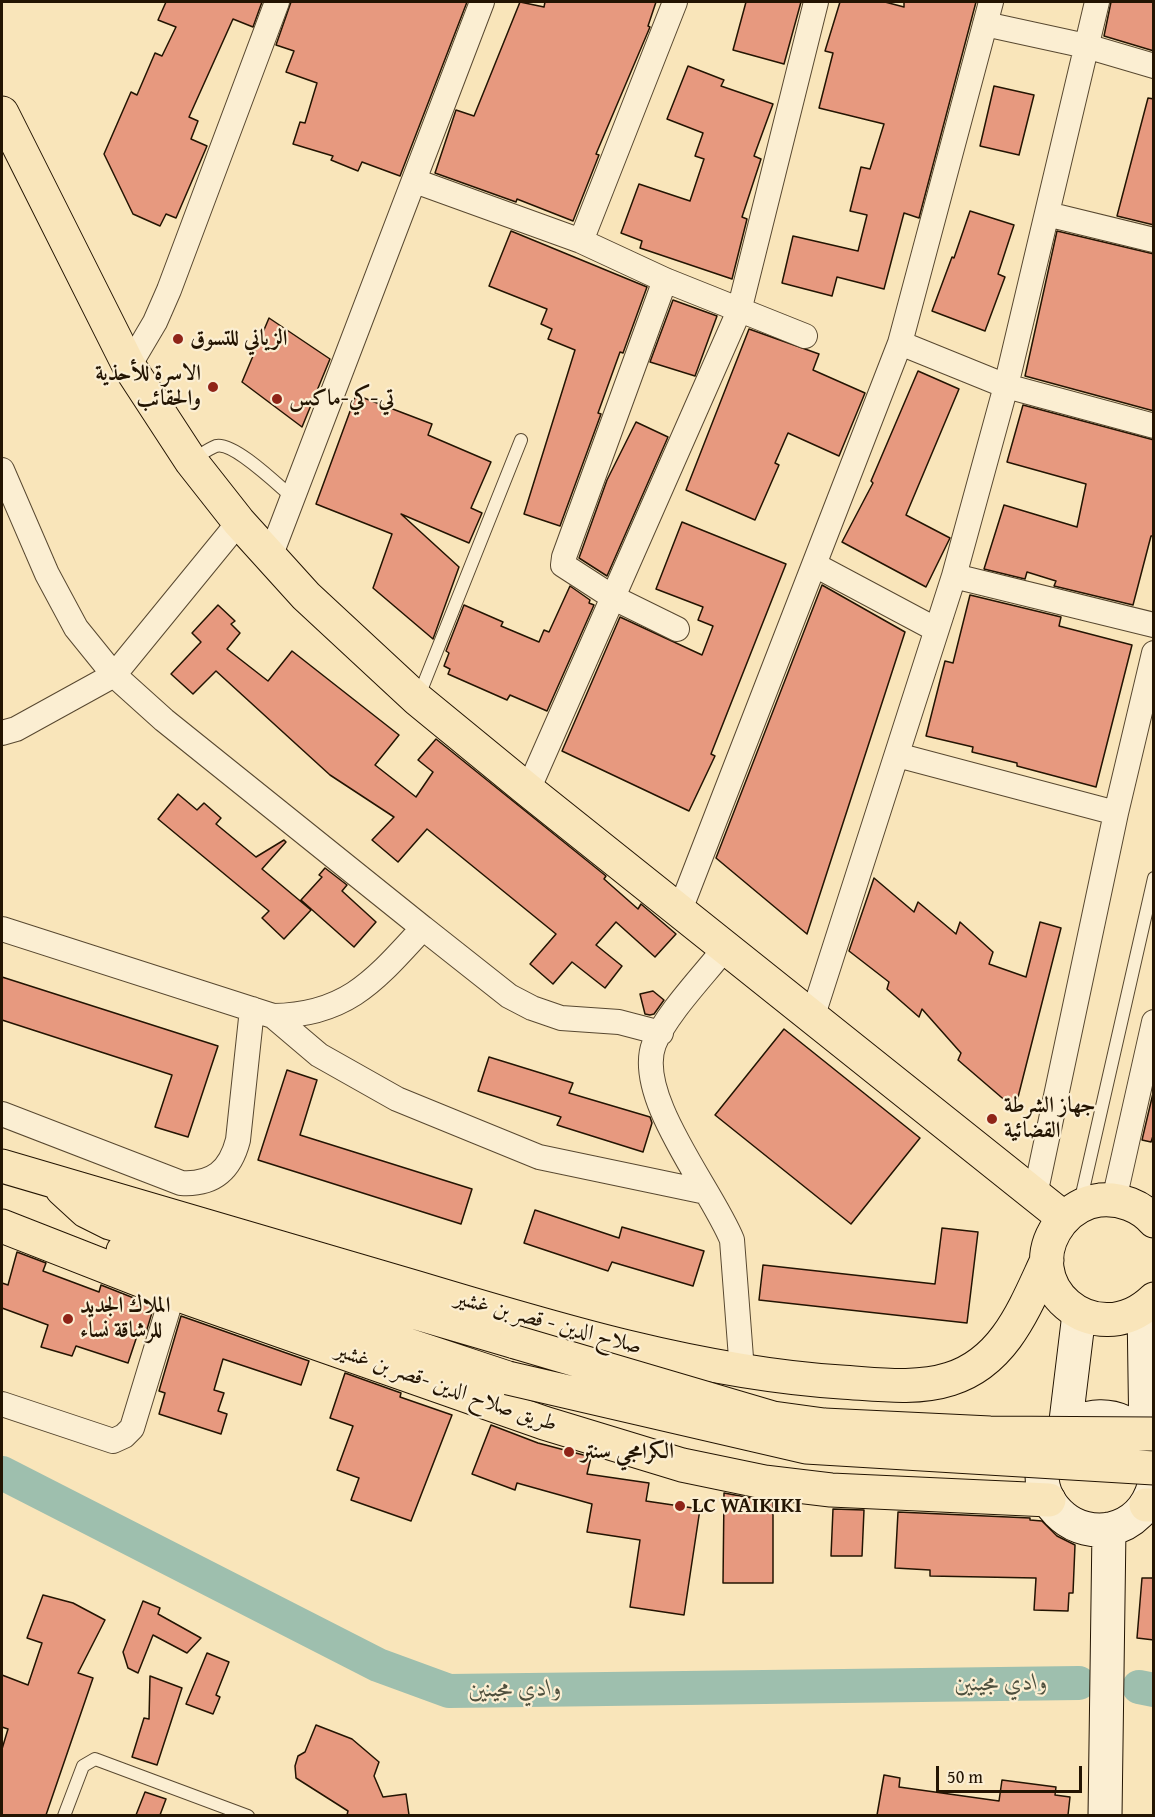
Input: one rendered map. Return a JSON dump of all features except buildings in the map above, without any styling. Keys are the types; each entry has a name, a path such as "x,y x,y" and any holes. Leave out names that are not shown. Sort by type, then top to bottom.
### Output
{"main road":[{"path":"2,114 129,366 191,461 239,522 334,624 417,699 528,790 725,948 813,1015 1035,1195 1072,1213 1096,1201 1114,1200 1139,1208 1154,1221"},
{"name":"صلاح الدين - قصر بن غشير","path":"2,1166 557,1329 742,1371 808,1380 889,1384 949,1380 972,1370 991,1356 1007,1338 1047,1260 1050,1242 1072,1213"},
{"path":"58,1182 75,1203 110,1223 783,1419 824,1425 990,1433 1152,1451"},
{"name":"طريق صلاح الدين -قصر بن غشير","path":"2,1226 173,1293 544,1423 682,1465 764,1482 831,1490 1049,1500"},
{"path":"40,1239 63,1235 87,1239 508,1378 806,1447 1152,1451"},
{"path":"1047,1260 1048,1273 1059,1296 1079,1314 1101,1320 1112,1320 1124,1318 1149,1303 1152,1451"},
{"path":"1065,1429 1079,1314"},
{"path":"1151,1498 1130,1521 1109,1529 1081,1527 1068,1521 1049,1500 1044,1488 1044,1462 1048,1449 1065,1429 1088,1418 1115,1419 1138,1432 1152,1451"},
{"path":"1105,1815 1109,1529"}],"street":[{"path":"129,366 169,290 277,2"},
{"path":"270,557 416,181 482,2"},
{"path":"581,241 675,2"},
{"path":"528,790 739,311 816,2"},
{"path":"813,1015 935,629 954,576 1006,386 1096,2"},
{"path":"680,910 900,343 988,13 1154,66"},
{"path":"416,181 581,241 665,280 805,336"},
{"path":"1047,214 1154,240"},
{"path":"665,280 563,565 614,598 677,629"},
{"path":"900,343 1006,386 1154,426"},
{"path":"2,470 47,574 76,628 114,675 164,720 509,996 532,1008 561,1018 619,1022 661,1033"},
{"path":"2,733 16,729 114,675 239,522"},
{"path":"815,565 935,629"},
{"path":"954,576 1154,625"},
{"path":"1035,1195 1116,813 1154,653"},
{"path":"897,755 1116,813"},
{"path":"2,929 263,1012 300,1015 340,1002 373,982 423,928"},
{"path":"725,948 661,1033 649,1060 654,1091 732,1240 742,1371"},
{"path":"2,1114 181,1183 196,1184 210,1180 224,1171 234,1157 263,1012"},
{"path":"263,1012 319,1055 397,1099 539,1157 706,1192"},
{"path":"1114,1200 1154,1022"},
{"path":"2,1404 113,1441 124,1436 132,1428 173,1293"}],"lane":[{"path":"417,699 520,440"},
{"path":"191,461 217,446 225,446 238,453 292,497"},
{"path":"1072,1213 1154,878"},
{"path":"64,1815 83,1766 95,1759 248,1815"}],"waterway":[{"name":"وادي مجينين","path":"2,1473 378,1665 449,1691 1079,1683"},
{"name":"وادي مجينين","path":"1139,1687 1154,1690"}],"place":[{"name":"الزياني للتسوق","path":"178,339"},
{"name":"الاسرة للأحذية والحقائب","path":"213,387"},
{"name":"تي-كي-ماكس","path":"277,399"},
{"name":"جهاز الشرطة القضائية","path":"992,1119"},
{"name":"الملاك الجديد للرشاقة نساء","path":"68,1319"},
{"name":"الكرامجي سنتر","path":"569,1452"},
{"name":"LC WAIKIKI","path":"680,1506"}]}
